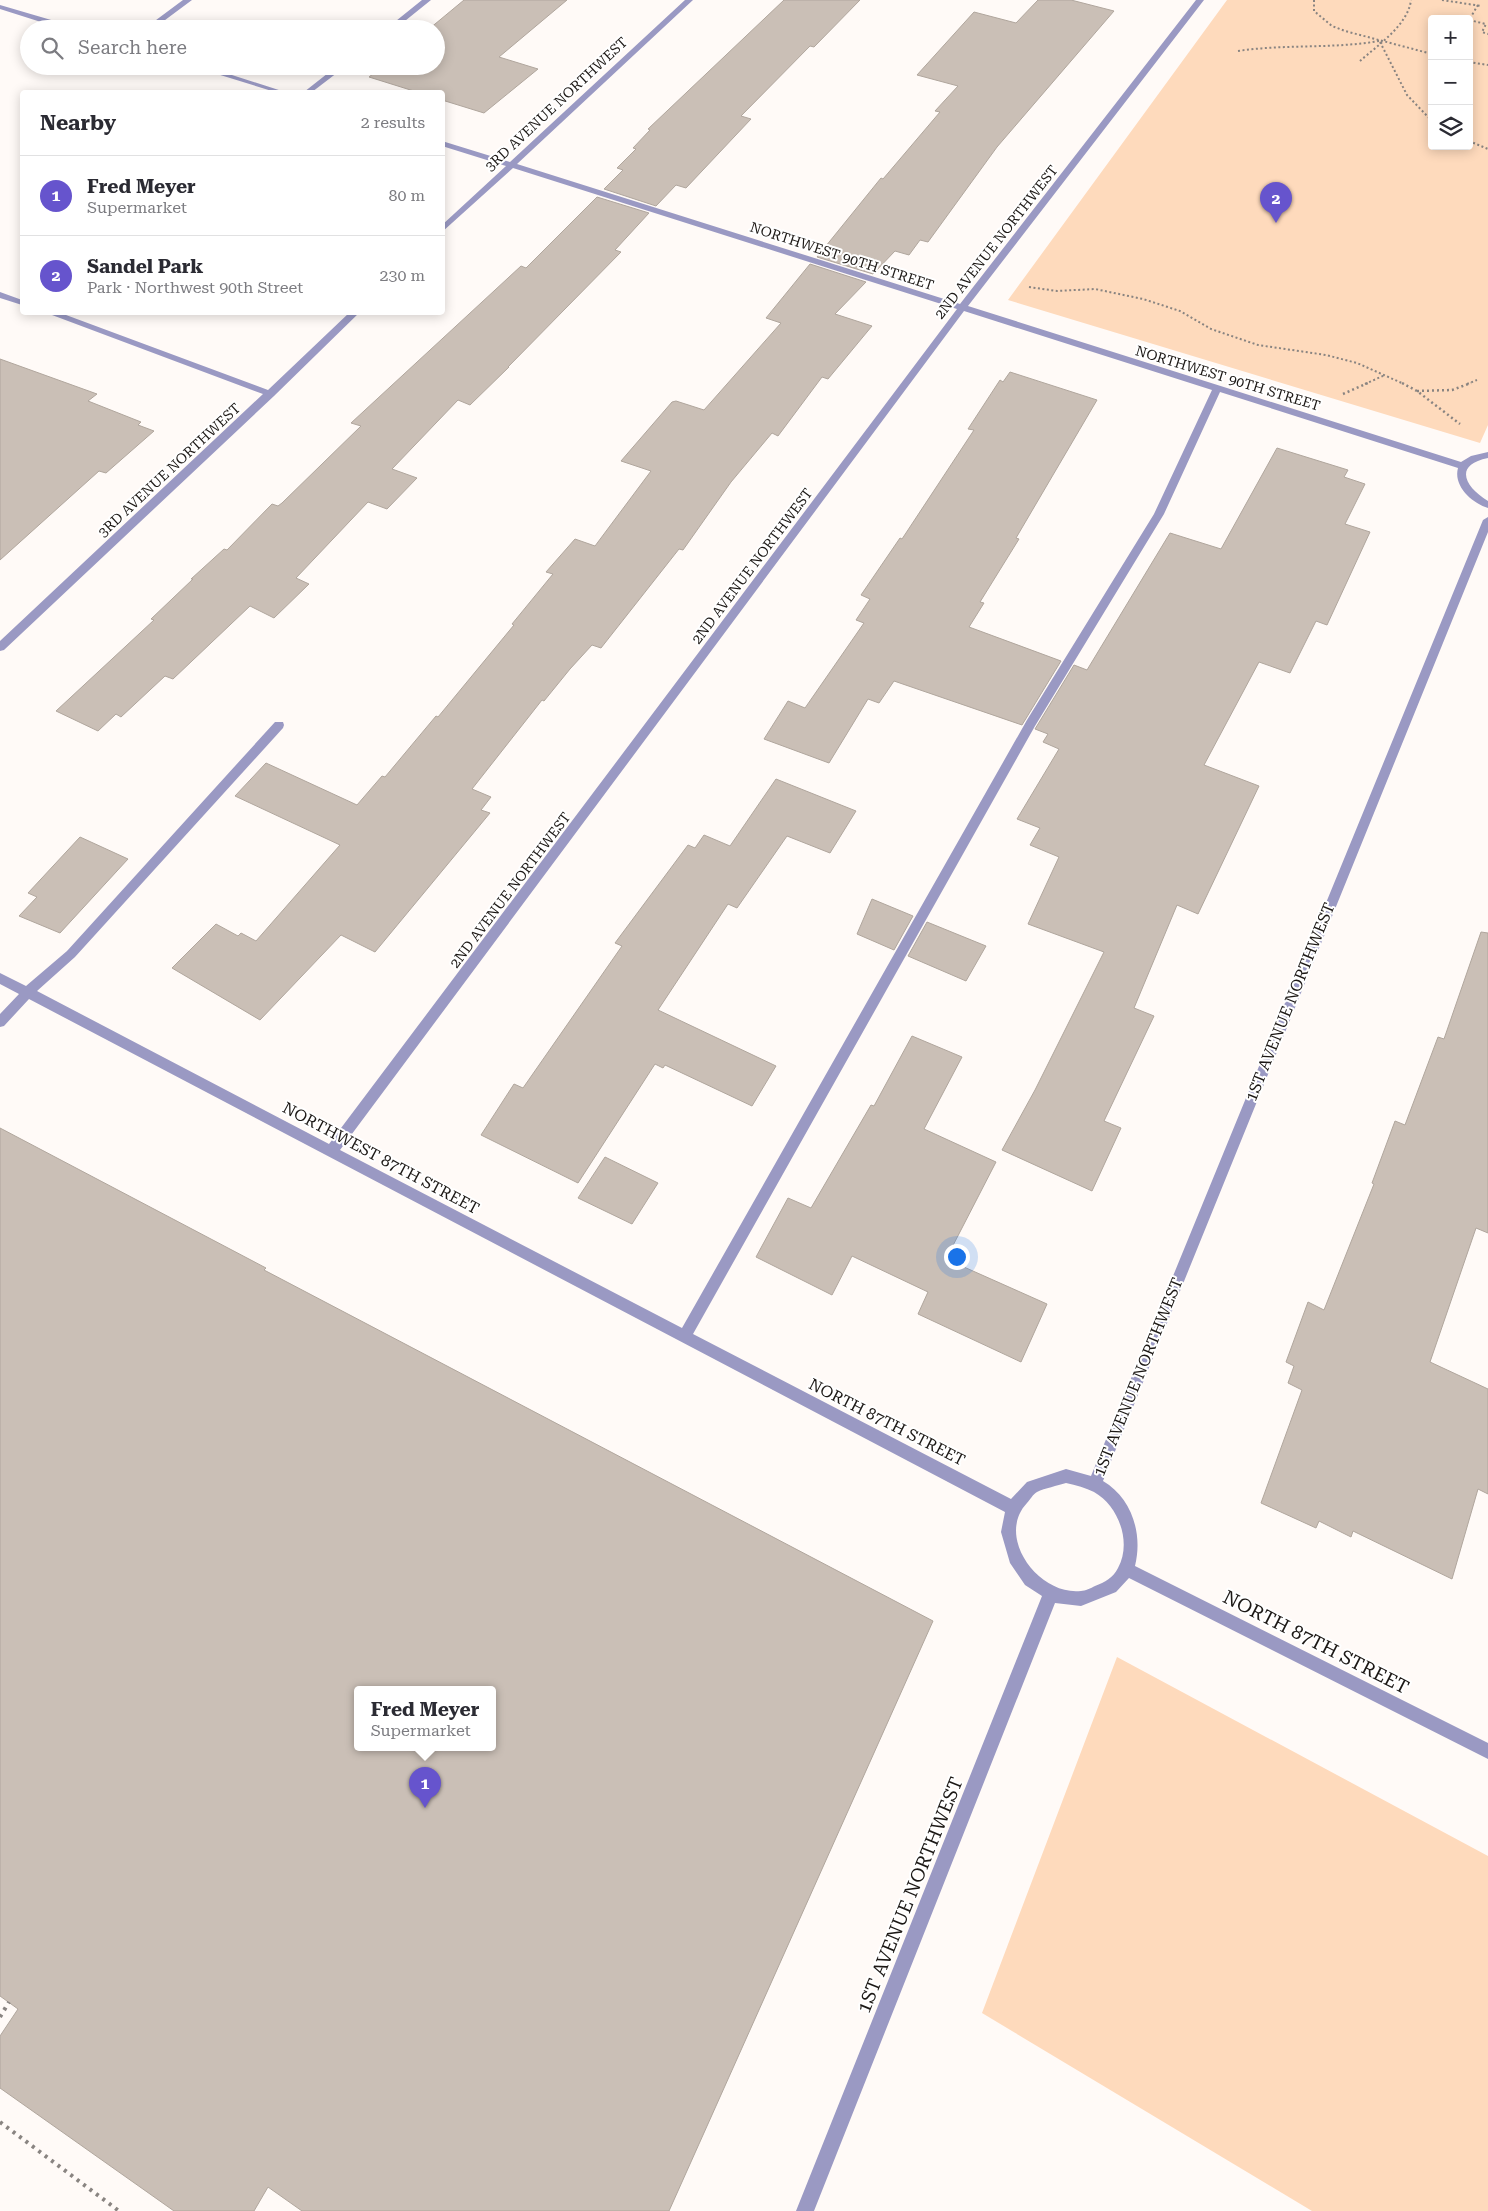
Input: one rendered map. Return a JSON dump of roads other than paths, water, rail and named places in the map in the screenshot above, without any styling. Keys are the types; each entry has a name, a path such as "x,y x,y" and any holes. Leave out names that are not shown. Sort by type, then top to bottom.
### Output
{"street":[{"path":"160,20 188,0"},
{"path":"401,20 427,0"},
{"name":"3RD AVENUE NORTHWEST","path":"445,227 689,0"},
{"name":"2ND AVENUE NORTHWEST","path":"331,1152 961,309 1200,0"},
{"path":"0,7 43,20"},
{"path":"225,75 274,90"},
{"path":"311,90 330,75"},
{"name":"NORTHWEST 90TH STREET","path":"445,144 961,309 1463,466"},
{"path":"0,295 20,302"},
{"path":"56,315 271,394"},
{"name":"3RD AVENUE NORTHWEST","path":"0,647 353,315"},
{"path":"684,1337 1031,723 1159,514 1217,388"},
{"path":"1488,455 1471,459 1463,466 1460,474 1462,484 1469,493 1488,505"},
{"name":"1ST AVENUE NORTHWEST","path":"1094,1485 1488,520"},
{"path":"0,1022 28,992 71,954 278,725"},
{"name":"NORTHWEST 87TH STREET","path":"0,978 745,1369"},
{"name":"NORTH 87TH STREET","path":"745,1369 1014,1508"},
{"path":"1066,1476 1087,1480 1094,1485 1106,1492 1121,1508 1130,1528 1132,1549 1126,1569 1113,1586 1096,1596 1076,1600 1051,1594 1039,1587 1023,1573 1012,1556 1008,1536 1010,1517 1017,1500 1030,1487 1046,1478 1066,1476"},
{"name":"NORTH 87TH STREET","path":"1126,1569 1488,1751"},
{"name":"1ST AVENUE NORTHWEST","path":"805,2211 1051,1594"}],"place":[{"name":"Sandel Park","path":"1276,223"},
{"name":"Fred Meyer","path":"425,1808"}]}
